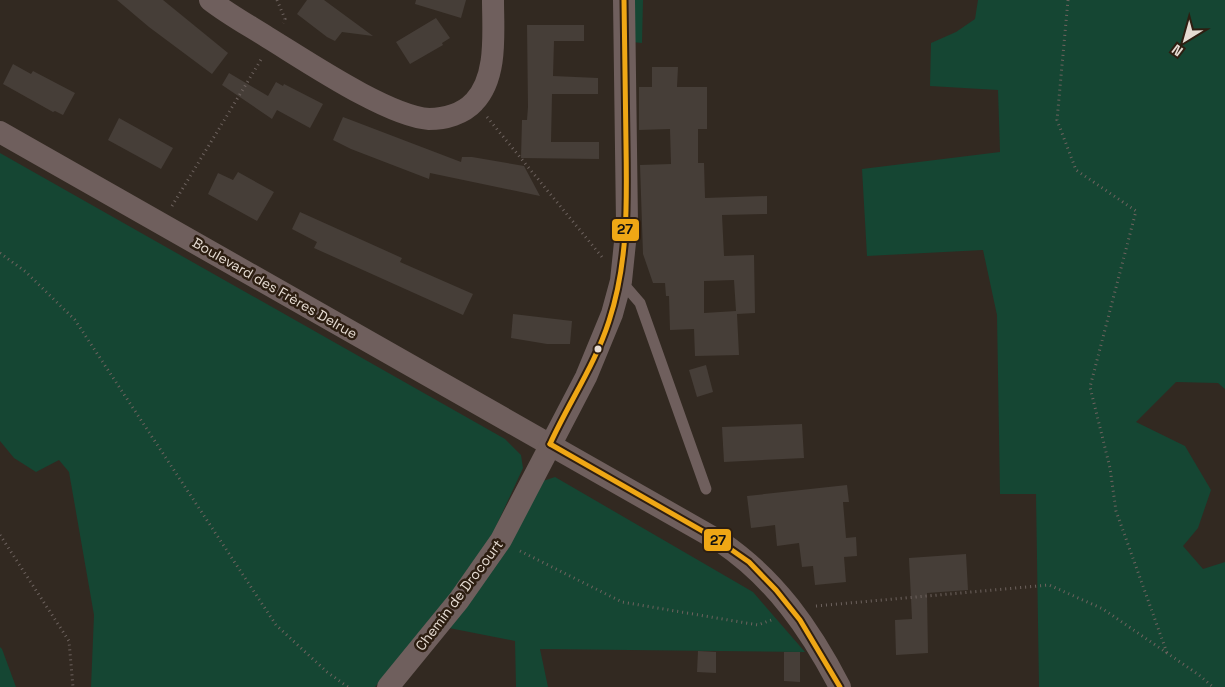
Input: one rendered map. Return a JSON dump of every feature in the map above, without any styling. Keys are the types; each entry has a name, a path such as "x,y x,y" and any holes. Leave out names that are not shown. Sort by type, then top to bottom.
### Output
{"street":[{"path":"213,1 332,77 407,112 428,119 446,118 463,111 475,102 489,74 493,48 493,0"},
{"name":"Chemin de Drocourt","path":"388,687 459,600 501,540 600,346 621,281 627,223 624,0"},
{"name":"Boulevard des Frères Delrue","path":"0,132 720,542 748,561 771,584 822,652 840,687"}],"lane":[{"path":"621,281 640,303 706,489"}],"path":[{"path":"1068,0 1057,120 1076,170 1136,211 1090,387 1110,468 1116,511 1167,653"},
{"path":"161,224 273,40"},
{"path":"475,102 621,281"},
{"path":"1,254 26,272 75,320 276,625 327,672 348,687"},
{"path":"0,535 69,641 73,687"},
{"path":"1049,585 1103,609 1213,687"}],"green space":[{"path":"632,0 643,0 642,43 632,42"},
{"path":"978,0 1225,0 1225,389 1218,383 1176,382 1136,422 1185,446 1211,490 1198,528 1183,546 1203,569 1225,562 1225,687 1039,687 1036,494 1000,494 997,315 983,250 867,256 862,169 1000,152 998,90 930,86 931,43 956,32 975,19"},
{"path":"0,153 505,439 521,455 523,468 492,535 450,595 375,687 91,687 94,615 69,472 59,460 36,472 14,458 0,441"},
{"path":"555,477 753,592 805,652 540,649 548,687 516,687 515,641 449,628 543,481"},
{"path":"0,647 2,649 16,687 0,687"}],"building":[{"path":"117,0 163,0 228,53 212,74 149,27"},
{"path":"307,0 324,0 373,36 342,32 335,41 327,37 297,14"},
{"path":"416,0 466,0 461,18 415,4"},
{"path":"436,18 450,38 442,43 443,45 410,64 396,42"},
{"path":"527,25 584,25 584,41 554,41 553,76 598,78 598,94 552,94 551,142 599,142 599,159 521,158 522,120 527,120 528,107"},
{"path":"13,64 31,74 33,71 75,93 63,115 55,111 53,112 3,84"},
{"path":"652,67 678,67 677,87 707,87 707,129 698,129 698,163 704,163 705,198 767,196 767,214 722,215 724,256 754,255 755,313 737,314 739,355 695,356 694,329 670,330 669,296 666,296 665,283 653,283 643,254 640,165 671,164 670,129 639,130 639,87 652,87","holes":["734,280 736,311 704,313 704,281"]},
{"path":"229,73 268,96 276,82 283,86 284,84 323,104 310,128 277,110 272,119 222,85"},
{"path":"343,117 461,162 462,157 472,157 524,166 540,196 430,173 429,179 351,149 333,140"},
{"path":"119,118 173,148 161,169 108,140"},
{"path":"238,172 274,192 257,221 208,194 218,173 233,180"},
{"path":"300,212 402,258 400,262 473,294 463,315 314,248 317,242 292,229"},
{"path":"513,314 572,321 570,344 547,344 511,338"},
{"path":"706,365 713,392 697,397 689,370"},
{"path":"802,424 804,458 724,462 722,427"},
{"path":"847,485 849,502 843,502 846,538 856,537 857,556 844,557 846,582 815,585 813,566 802,567 799,543 777,546 775,525 751,528 747,496"},
{"path":"966,554 968,590 927,593 928,653 896,655 895,620 912,619 909,558"},
{"path":"698,651 716,652 716,673 697,672"},
{"path":"784,652 800,652 800,682 784,681"}],"transit line":[{"name":"27","path":"550,444 597,353 609,321 620,277 625,234 626,189 624,0"},
{"name":"27","path":"550,444 713,537 749,562 776,590 800,620 840,687"}]}
